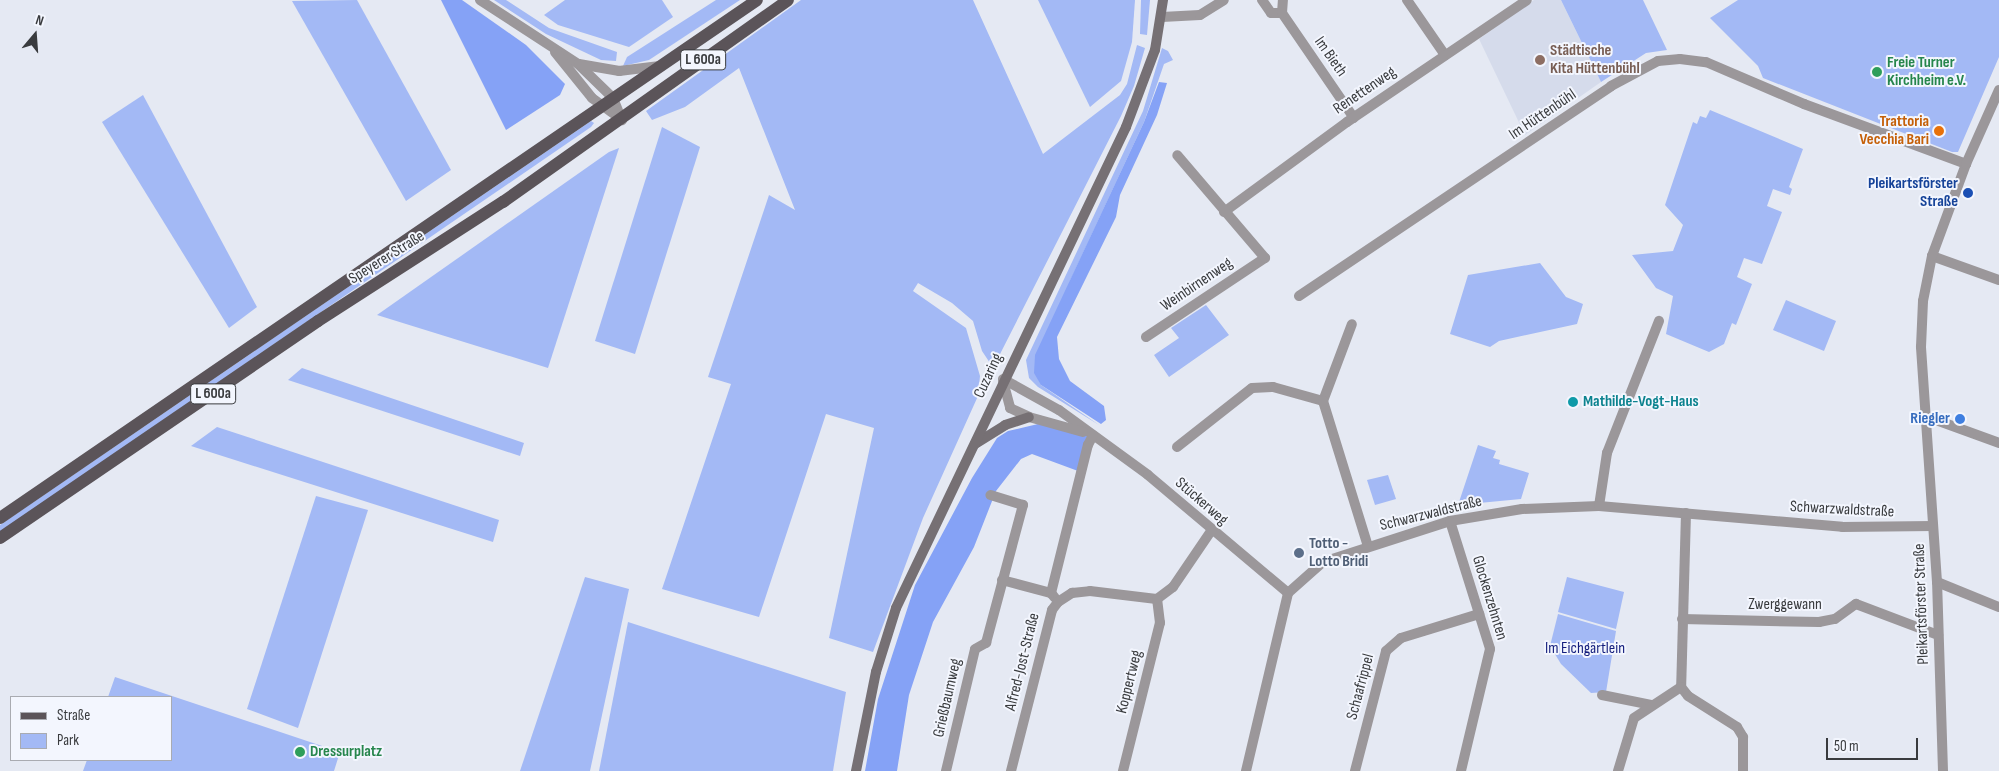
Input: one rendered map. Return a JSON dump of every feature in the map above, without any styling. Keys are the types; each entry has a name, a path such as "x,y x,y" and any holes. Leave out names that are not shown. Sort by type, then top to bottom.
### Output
{"main road":[{"name":"Speyerer Straße","path":"0,518 757,0"},
{"name":"Speyerer Straße","path":"0,538 318,321 450,237 622,120 788,0"},
{"name":"Cuzaring","path":"856,771 876,672 896,608 1003,379 1126,127 1155,50 1162,17 1163,0"},
{"path":"974,444 1005,425 1029,417"}],"street":[{"path":"480,0 578,64 613,98 622,120"},
{"path":"1162,17 1200,15 1224,0"},
{"name":"Im Bieth","path":"1262,0 1271,13 1282,14 1354,118"},
{"path":"1282,14 1283,0"},
{"path":"1407,0 1445,55"},
{"name":"Renettenweg","path":"1224,212 1354,118 1527,0"},
{"path":"550,46 580,86 600,107 622,120"},
{"name":"Im Hüttenbühl","path":"1299,296 1612,86 1658,61 1680,58 1706,62 1804,104 1966,164"},
{"path":"578,64 619,71 662,65"},
{"name":"Pleikartsförster Straße","path":"1942,771 1937,582 1920,347 1923,301 1932,256 1966,164 1999,90"},
{"path":"1178,156 1224,212"},
{"name":"Weinbirnenweg","path":"1146,337 1264,258 1224,212"},
{"path":"1932,256 1999,280"},
{"path":"1599,506 1607,453 1660,321"},
{"path":"1352,324 1323,401 1368,546"},
{"name":"Stückerweg","path":"1003,379 1010,408 1029,417 1094,435"},
{"name":"Stückerweg","path":"1003,379 1059,410 1148,475 1211,531 1288,594"},
{"path":"1177,447 1252,388 1273,387 1323,401"},
{"path":"1926,416 1999,443"},
{"name":"Alfred-Jost-Straße","path":"1051,593 1088,445 1094,435"},
{"name":"Grießbaumweg","path":"946,771 975,649 986,643 1023,505 991,495"},
{"name":"Schwarzwaldstraße","path":"1288,594 1323,562 1450,521 1522,509 1599,506 1842,527 1934,526"},
{"path":"1686,513 1681,687 1688,696 1737,726 1744,737 1743,771"},
{"name":"Glockenzehnten","path":"1450,521 1490,649 1461,771"},
{"path":"1157,600 1172,587 1211,531"},
{"path":"1002,580 1051,593 1058,602"},
{"path":"1937,582 1999,607"},
{"name":"Alfred-Jost-Straße","path":"1011,771 1049,619 1058,602 1072,593 1090,591 1157,600"},
{"path":"1246,771 1288,594"},
{"name":"Koppertweg","path":"1123,771 1160,623 1157,600"},
{"name":"Zwerggewann","path":"1682,619 1819,622 1835,619 1856,604 1938,635"},
{"name":"Schaafrippel","path":"1354,771 1386,651 1401,638 1479,614"},
{"path":"1618,771 1630,724 1634,718 1681,687"},
{"path":"1602,695 1652,706"}],"shaded area":[{"path":"441,0 462,0 526,45 565,84 560,95 506,130"},
{"name":"Städtische Kita Hüttenbühl","path":"1534,0 1561,0 1601,82 1525,135 1479,39"},
{"path":"1159,82 1167,83 1157,115 1120,195 1116,217 1057,337 1059,359 1070,381 1104,406 1106,420 1101,424 1041,385 1034,373 1035,355 1144,122"},
{"path":"1038,424 1089,436 1078,471 1032,454 1021,459 996,491 974,547 933,622 909,695 897,771 865,771 878,699 915,585 972,478 997,438 1008,431"}],"green space":[{"path":"357,0 451,170 406,201 292,1"},
{"path":"494,0 506,0 549,28 617,52 616,61 601,60 546,34"},
{"path":"565,0 662,0 673,17 629,47 558,25 544,15"},
{"path":"716,0 740,0 649,60 623,66 627,57"},
{"path":"801,0 973,0 1043,154 1120,95 1127,84 1137,45 1145,48 1134,86 1121,116 998,358 990,363 982,351 973,321 952,303 918,283 913,291 966,328 980,376 978,396 923,518 873,652 829,638 874,428 826,414 759,617 662,589 731,384 708,377 769,195 795,210 739,68 685,107 652,120 646,111"},
{"path":"1038,0 1135,0 1132,42 1121,81 1090,107"},
{"path":"1141,0 1150,0 1147,35 1140,34"},
{"path":"1561,0 1643,0 1667,50 1646,53 1601,82"},
{"name":"Freie Turner Kirchheim e.V.","path":"1738,0 1999,0 1999,57 1958,152 1952,152 1763,78 1758,66 1710,18"},
{"path":"1162,48 1168,51 1173,60 1164,64 1144,122 1070,281 1041,385 1099,425 1038,387 1029,378 1026,360 1143,111"},
{"path":"143,95 257,307 229,328 102,122"},
{"path":"1710,110 1803,149 1789,187 1792,189 1790,195 1773,189 1767,206 1782,212 1762,264 1744,258 1737,277 1752,284 1736,325 1732,323 1724,344 1709,352 1666,334 1673,296 1656,288 1632,255 1673,251 1683,225 1665,205 1693,122 1697,124 1700,116 1706,118"},
{"path":"591,121 594,123 591,127 0,532 0,525"},
{"path":"662,127 700,147 635,354 595,341"},
{"path":"619,148 548,368 377,315 609,152"},
{"path":"1540,263 1566,297 1583,304 1577,324 1499,341 1490,347 1450,334 1468,275"},
{"path":"1786,300 1836,321 1824,351 1773,330"},
{"path":"1206,305 1229,335 1169,377 1154,355 1179,338 1171,328"},
{"path":"302,368 524,443 520,456 288,380"},
{"path":"217,427 499,520 493,542 191,446"},
{"path":"1478,445 1496,451 1493,458 1500,460 1499,464 1529,473 1521,499 1458,505"},
{"path":"1388,475 1396,499 1375,505 1367,480"},
{"path":"316,496 368,510 298,728 247,709"},
{"path":"585,577 629,589 590,771 520,771"},
{"path":"1567,577 1624,592 1616,629 1558,612"},
{"name":"Im Eichgärtlein","path":"1558,614 1616,631 1606,692 1591,693 1561,664 1550,646"},
{"path":"628,622 846,692 833,771 599,771"},
{"path":"115,677 172,696 108,696"},
{"path":"172,696 340,752 334,771 83,771 87,761 172,761"}],"place":[{"name":"Städtische Kita Hüttenbühl","path":"1540,60"},
{"name":"Freie Turner Kirchheim e.V.","path":"1877,72"},
{"name":"Trattoria Vecchia Bari","path":"1939,131"},
{"name":"Pleikartsförster Straße","path":"1968,193"},
{"name":"Mathilde-Vogt-Haus","path":"1573,402"},
{"name":"Riegler","path":"1960,419"},
{"name":"Totto - Lotto Bridi","path":"1299,553"},
{"name":"Dressurplatz","path":"300,752"}]}
